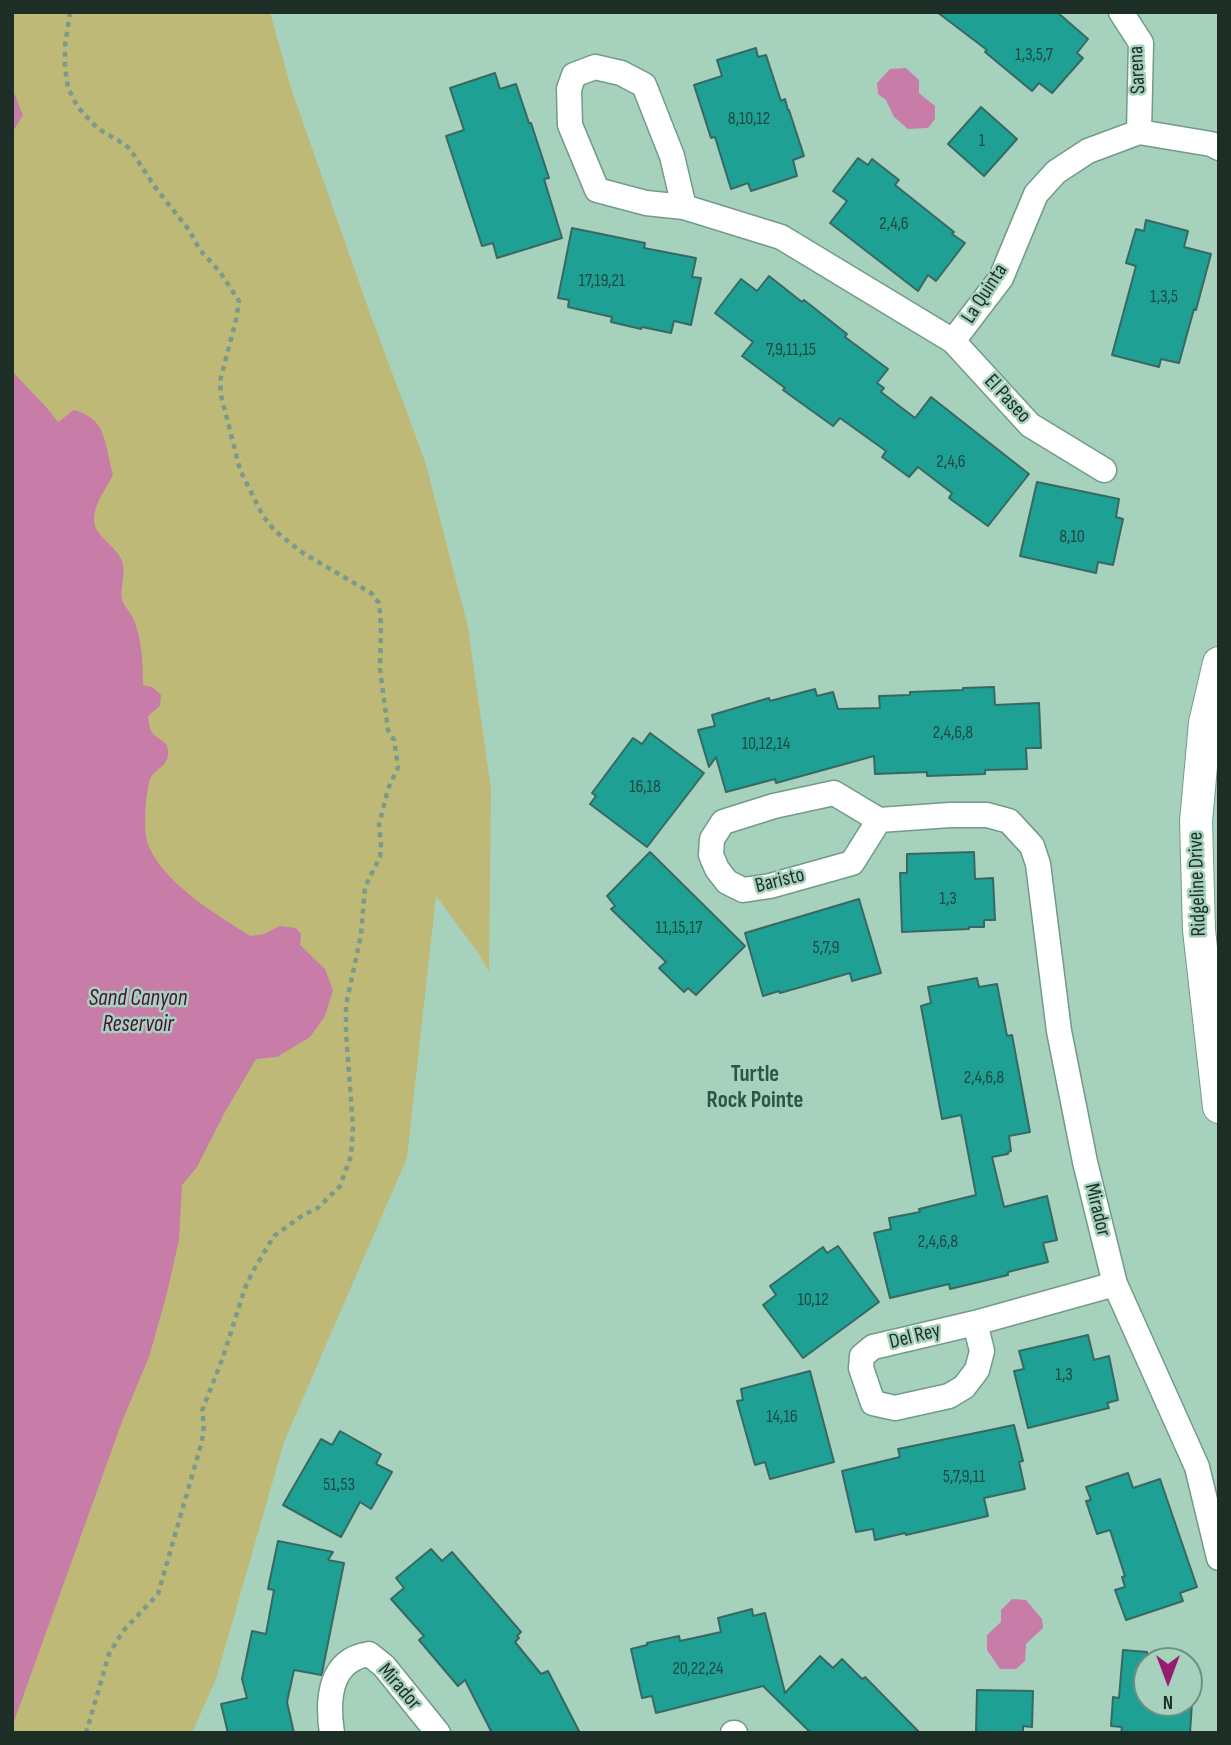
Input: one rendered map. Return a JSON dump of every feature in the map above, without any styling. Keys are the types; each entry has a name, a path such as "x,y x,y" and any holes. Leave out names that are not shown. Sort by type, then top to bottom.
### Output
{"street":[{"name":"Sarena","path":"1121,12 1141,43 1139,132"},
{"name":"La Quinta","path":"684,207 672,156 644,85 621,73 595,67 574,75 569,89 569,125 597,190 646,203 684,207 781,237 953,341 1001,278 1036,194 1056,172 1088,151 1139,132 1211,144 1219,148"},
{"name":"El Paseo","path":"953,341 1030,425 1104,470"},
{"name":"Ridgeline Drive","path":"1219,663 1205,723 1196,821 1199,930 1219,1107"},
{"name":"Baristo","path":"834,793 879,820 852,863 770,886 743,890 727,883 711,855 712,839 723,822 774,806 834,793"},
{"name":"Mirador","path":"879,820 987,815 1009,821 1032,846 1038,864 1059,1031 1085,1162 1115,1284 1197,1467 1219,1558"},
{"name":"Del Rey","path":"975,1323 982,1352 977,1370 964,1387 949,1396 895,1408 873,1403 861,1368 862,1356 873,1347 975,1323 1115,1284"},
{"name":"Mirador","path":"332,1733 330,1692 341,1667 357,1656 369,1654 384,1666 438,1733"}],"path":[{"path":"69,12 65,68 68,88 77,106 97,128 130,149 239,301 220,381 221,395 240,470 263,516 275,531 303,553 370,593 379,603 380,669 388,730 394,740 398,767 388,789 379,825 380,857 365,887 361,935 346,1005 353,1127 351,1156 340,1186 318,1208 303,1215 274,1236 245,1288 202,1411 202,1441 158,1594 123,1631 109,1654 86,1733"}],"shaded area":[{"path":"12,12 270,12 291,88 425,461 468,627 491,789 489,972 436,896 407,1158 284,1442 216,1679 192,1733 12,1733"}],"water":[{"path":"906,68 919,80 919,93 935,106 935,119 928,128 908,129 894,117 886,100 878,94 877,83 890,69"},
{"path":"12,88 23,115 12,133"},
{"name":"Sand Canyon Reservoir","path":"12,371 58,422 74,410 80,412 98,425 105,442 113,475 96,508 95,526 123,564 122,597 138,632 143,685 152,687 161,695 160,706 148,716 150,726 168,751 165,763 149,782 145,818 149,847 167,874 179,886 250,936 264,934 280,926 296,928 301,934 300,945 325,969 333,990 325,1016 310,1037 277,1057 256,1059 197,1167 182,1185 179,1240 149,1357 123,1419 12,1727"},
{"path":"1012,1599 1026,1600 1042,1619 1043,1628 1026,1644 1025,1661 1016,1669 1000,1669 987,1650 987,1635 1001,1622 1001,1610"}],"building":[{"path":"937,12 1057,12 1088,39 1077,53 1083,58 1052,93 1039,83 1032,91 985,52 987,50"},
{"path":"756,48 758,57 766,55 781,101 785,99 804,156 793,160 797,176 751,191 748,183 731,189 715,137 711,138 694,85 722,76 717,60"},
{"path":"495,73 500,89 516,84 549,178 544,179 562,238 497,258 493,243 482,246 446,136 464,130 450,88"},
{"path":"981,107 1017,139 984,176 948,144"},
{"path":"858,158 868,165 872,159 899,180 895,185 965,243 936,281 928,275 918,291 830,223 847,201 833,191"},
{"path":"1146,220 1188,231 1184,247 1211,254 1179,363 1161,359 1159,367 1112,355 1136,266 1126,263 1136,229 1144,231"},
{"path":"572,228 645,243 644,248 696,258 692,277 701,278 691,325 674,321 671,333 642,327 641,329 611,322 612,317 568,307 569,300 558,298"},
{"path":"769,276 802,302 804,300 847,334 845,337 888,369 877,383 884,388 881,392 915,418 931,397 1029,474 988,526 949,498 952,493 918,467 909,477 882,457 886,451 840,418 833,426 742,356 753,342 715,313 741,279 757,291"},
{"path":"1037,482 1119,499 1116,517 1123,519 1113,565 1098,562 1096,573 1020,556"},
{"path":"994,687 995,705 1039,703 1041,748 1026,748 1027,769 927,776 927,772 875,774 874,756 776,783 775,779 726,792 716,757 709,767 698,730 715,726 712,715 769,698 770,701 815,689 817,696 833,692 838,709 880,708 879,696"},
{"path":"650,733 704,773 647,847 590,804 596,796 592,793 633,738 642,744"},
{"path":"650,852 745,946 696,995 688,988 684,992 659,968 666,962 611,909 615,906 607,896"},
{"path":"974,852 975,879 993,878 995,920 984,920 984,927 969,929 902,932 900,873 907,873 907,854"},
{"path":"859,899 881,973 852,981 850,973 763,996 745,933"},
{"path":"977,978 979,987 997,984 1007,1036 1012,1035 1030,1132 1009,1136 1011,1151 992,1157 1004,1207 1047,1196 1057,1240 1043,1243 1048,1262 950,1289 949,1284 890,1298 874,1233 891,1229 889,1218 920,1212 919,1209 976,1195 961,1115 942,1119 921,1006 931,1003 928,987"},
{"path":"838,1246 879,1302 803,1358 763,1305 776,1295 770,1286 823,1247 827,1253"},
{"path":"1088,1335 1094,1360 1109,1356 1118,1400 1107,1403 1109,1408 1028,1428 1014,1371 1024,1369 1019,1351"},
{"path":"810,1371 834,1462 770,1479 765,1462 755,1465 737,1401 743,1400 741,1389"},
{"path":"1014,1425 1023,1461 1019,1462 1025,1489 984,1498 988,1516 875,1540 873,1529 856,1532 842,1471 900,1457 898,1449"},
{"path":"340,1431 381,1454 376,1464 392,1472 371,1509 360,1502 341,1537 283,1505 321,1439 332,1445"},
{"path":"1128,1473 1133,1488 1160,1479 1197,1587 1180,1593 1183,1601 1126,1620 1115,1590 1125,1587 1122,1577 1125,1576 1110,1530 1097,1534 1086,1501 1091,1500 1086,1487"},
{"path":"278,1541 333,1552 328,1560 344,1563 322,1673 294,1670 287,1702 294,1733 228,1733 221,1704 247,1698 242,1679 252,1631 266,1634 274,1590 268,1589"},
{"path":"431,1549 442,1561 452,1552 521,1632 515,1642 541,1674 548,1671 580,1733 492,1733 465,1680 458,1686 419,1640 424,1636 391,1599 404,1588 396,1578"},
{"path":"752,1609 753,1616 765,1613 785,1693 820,1656 833,1668 842,1659 862,1679 865,1677 920,1733 811,1733 763,1686 656,1713 652,1696 642,1698 631,1649 679,1636 680,1641 721,1632 718,1618"},
{"path":"1123,1650 1133,1651 1133,1717 1191,1717 1190,1733 1121,1733 1122,1727 1111,1726 1113,1697 1119,1698"},
{"path":"977,1690 1033,1691 1032,1727 1023,1726 1023,1733 976,1733"}],"district":[{"name":"Turtle Rock Pointe","path":"755,1088"}]}
